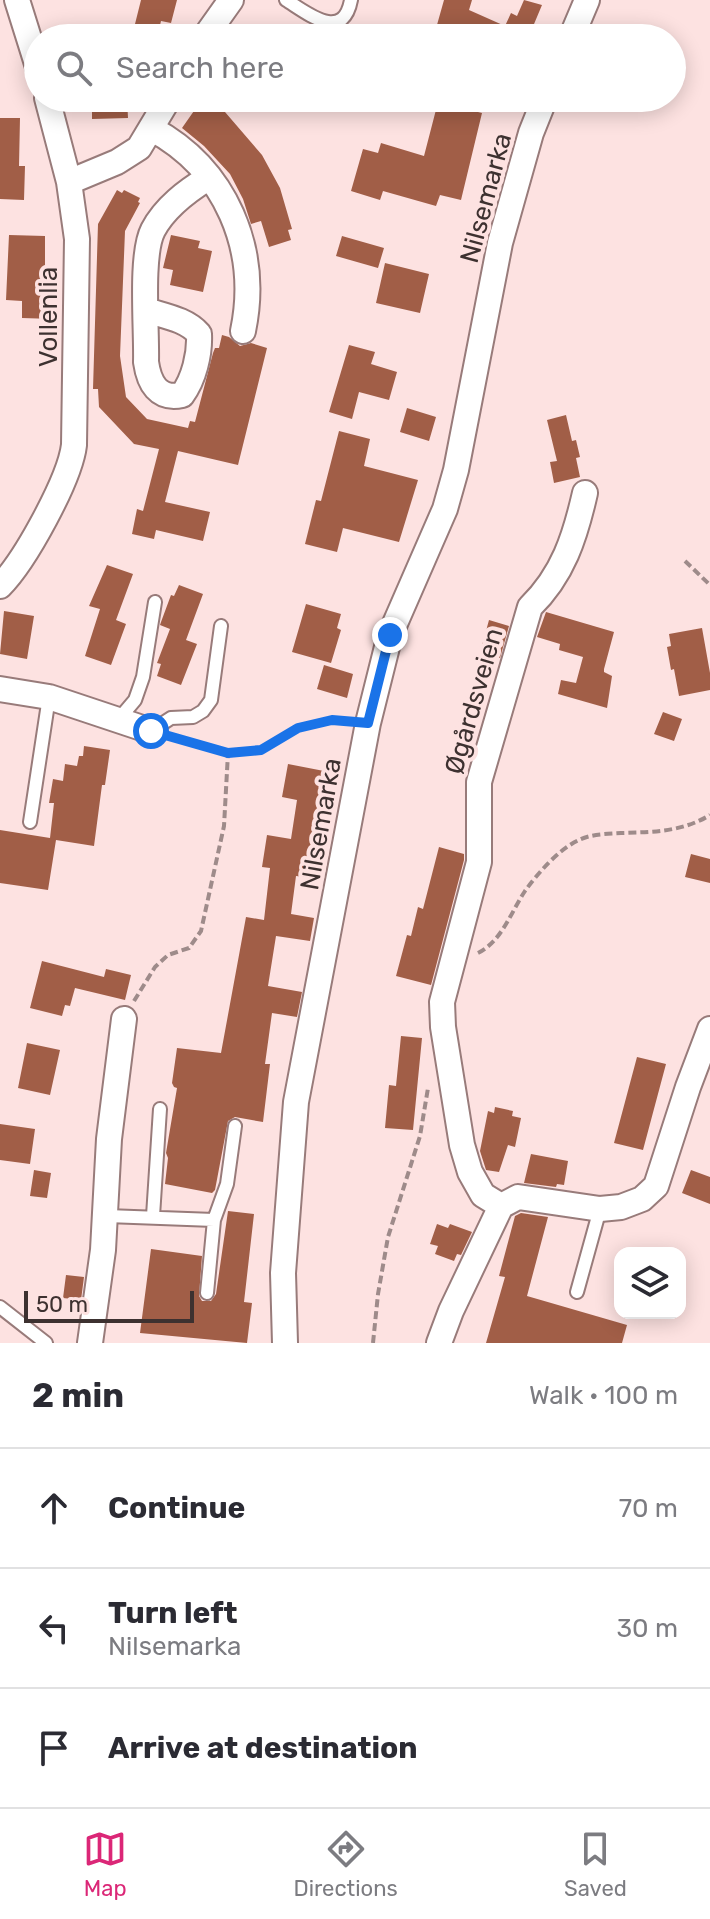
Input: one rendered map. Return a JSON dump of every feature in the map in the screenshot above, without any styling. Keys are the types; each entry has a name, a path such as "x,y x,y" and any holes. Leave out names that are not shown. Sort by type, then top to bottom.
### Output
{"street":[{"path":"17,0 25,24"},
{"path":"214,24 231,0"},
{"path":"577,24 587,0"},
{"name":"Vollenlia","path":"0,586 26,554 73,453 77,239 69,182 51,112"},
{"path":"69,182 139,148 161,112"},
{"name":"Nilsemarka","path":"285,1343 283,1273 296,1102 368,723 390,635 445,509 456,470 500,243 539,112"},
{"path":"152,129 185,149 231,210 242,238 249,290 243,331"},
{"path":"146,310 146,262 151,233 177,200 208,178"},
{"name":"Øgårdsveien","path":"501,1206 483,1195 470,1172 456,1116 442,1002 479,862 477,797 483,761 530,607 543,595 565,562 585,493"},
{"path":"0,689 49,697 151,731"},
{"path":"90,1343 107,1216 109,1139 124,1019"},
{"path":"439,1343 501,1206 518,1197 600,1209 621,1207 642,1199 656,1186 710,1029"}],"lane":[{"path":"286,0 321,21 333,22 341,20 351,0"},
{"path":"118,720 135,700 143,677 155,602"},
{"path":"151,731 171,718 193,717 203,711 211,700 221,626"},
{"path":"30,822 49,697"},
{"path":"153,1216 160,1109"},
{"path":"207,1293 214,1220 227,1184 235,1126"},
{"path":"577,1292 600,1209"},
{"path":"107,1216 214,1220"},
{"path":"0,1307 46,1343"}],"path":[{"path":"685,561 710,585"},
{"path":"151,731 228,753 261,750 298,728 332,720 368,723"},
{"path":"124,1019 155,967 168,955 189,948 201,931 224,826 228,753"},
{"path":"455,955 480,953 497,938 527,889 558,855 579,840 602,834 664,831 693,826 710,815"},
{"path":"373,1343 388,1237 420,1136 428,1084"}],"building":[{"path":"141,0 177,0 171,23 135,24"},
{"path":"444,0 472,0 469,10 500,24 437,24"},
{"path":"524,0 542,5 534,24 506,24 511,13 517,16"},
{"path":"92,112 128,112 128,118 92,119"},
{"path":"193,112 225,112 262,155 280,188 292,229 288,230 291,240 269,247 261,221 251,224 230,174 182,128"},
{"path":"435,112 482,113 461,200 440,195 436,206 383,191 380,200 351,191 363,149 378,153 381,143 424,156"},
{"path":"0,118 20,118 19,166 25,166 24,200 0,199"},
{"path":"117,190 140,198 125,231 120,356 126,397 147,419 188,428 190,421 195,422 213,353 215,348 219,348 222,335 240,346 251,343 267,348 238,465 178,451 165,502 210,512 203,541 156,530 154,539 132,534 137,509 143,511 159,449 134,444 99,407 98,389 93,389 98,224"},
{"path":"9,235 45,236 45,298 54,298 53,319 22,318 22,301 6,300"},
{"path":"171,235 200,241 198,248 212,251 203,292 170,285 173,270 163,268"},
{"path":"342,236 384,248 378,268 336,256"},
{"path":"385,263 429,274 420,313 376,303"},
{"path":"349,345 375,352 371,364 397,372 389,400 359,392 352,419 329,412"},
{"path":"407,408 436,417 429,441 400,432"},
{"path":"566,415 572,441 576,440 580,457 576,458 580,477 554,483 550,462 557,461 547,420"},
{"path":"339,431 370,439 364,466 418,480 399,542 343,528 337,552 305,544 316,500 321,501"},
{"path":"107,565 133,574 116,620 126,624 111,665 85,656 100,609 89,606"},
{"path":"179,585 203,594 186,640 197,644 181,685 157,676 161,664 157,663 170,629 160,625 171,595 174,596"},
{"path":"306,604 341,614 337,628 341,630 331,663 292,652"},
{"path":"4,611 34,616 27,659 0,654"},
{"path":"546,612 614,632 604,669 612,676 607,708 558,694 561,680 576,683 583,657 559,650 560,644 537,637"},
{"path":"489,620 509,626 500,658 480,653"},
{"path":"702,628 710,690 679,696 667,647 671,646 669,634"},
{"path":"324,665 353,674 347,698 317,689"},
{"path":"663,712 682,719 674,741 654,734"},
{"path":"84,746 110,750 94,846 56,840 48,890 0,883 0,830 50,838 54,803 49,803 53,779 63,781 65,764 77,766"},
{"path":"288,764 324,771 313,850 309,849 305,877 296,876 291,914 314,918 310,941 276,936 268,986 302,992 297,1017 272,1013 265,1064 270,1064 263,1122 235,1117 228,1121 215,1190 212,1193 165,1184 166,1153 177,1088 172,1083 177,1048 221,1053 246,917 264,920 270,868 262,867 267,835 291,839 297,800 282,797"},
{"path":"439,847 464,854 464,860 431,985 396,976 418,907 423,909"},
{"path":"691,854 710,859 710,883 685,877"},
{"path":"42,961 104,977 106,969 131,975 125,1000 75,988 70,1006 65,1005 62,1016 30,1008"},
{"path":"401,1036 422,1038 413,1130 385,1128 389,1085 396,1086"},
{"path":"27,1043 60,1050 50,1095 18,1088"},
{"path":"637,1057 666,1064 643,1150 614,1143"},
{"path":"495,1107 513,1111 512,1116 521,1118 515,1147 508,1145 499,1172 486,1170 480,1151 488,1111 494,1113"},
{"path":"0,1124 35,1129 30,1164 0,1160"},
{"path":"531,1154 568,1161 564,1185 524,1183"},
{"path":"34,1170 51,1173 47,1198 30,1196"},
{"path":"691,1170 710,1177 710,1204 682,1193"},
{"path":"228,1211 254,1214 244,1302 252,1303 247,1343 140,1333 151,1249 202,1256 199,1296 202,1301 211,1301 216,1294"},
{"path":"521,1213 548,1217 527,1296 627,1325 622,1343 486,1343 505,1277 499,1276 515,1216"},
{"path":"437,1224 448,1228 450,1224 472,1232 461,1255 457,1254 454,1261 435,1254 438,1246 430,1244"},
{"path":"66,1275 84,1277 81,1300 63,1298"}],"route":[{"path":"151,731 228,753 261,750 298,728 332,720 368,723 390,635"}]}
